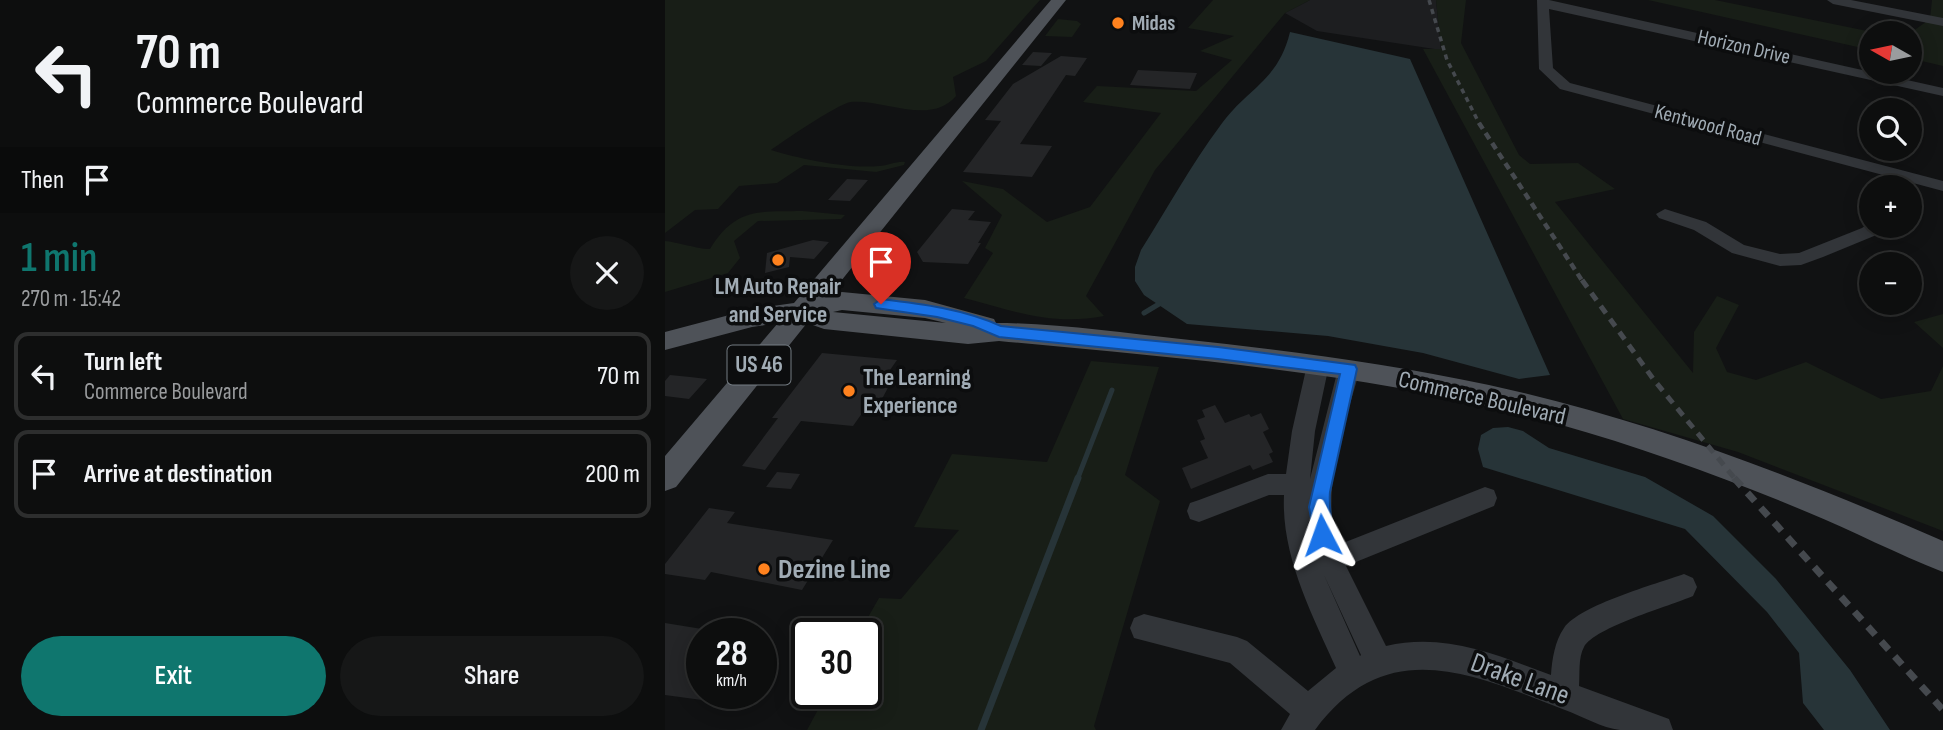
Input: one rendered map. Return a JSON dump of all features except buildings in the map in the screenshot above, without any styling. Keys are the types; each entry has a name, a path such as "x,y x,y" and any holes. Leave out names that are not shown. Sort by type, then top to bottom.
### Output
{"main road":[{"name":"US 46","path":"665,478 1059,0"},
{"name":"Commerce Boulevard","path":"803,311 824,320 850,323 968,335 999,332 1318,365 1508,401 1714,463 1845,514 1943,557"},
{"path":"665,341 752,318 803,311"}],"street":[{"path":"1833,0 1943,22"},
{"name":"Horizon Drive","path":"1543,3 1943,92"},
{"name":"Kentwood Road","path":"1543,3 1546,69 1565,86 1869,175"},
{"name":"Kentwood Road","path":"1922,184 1943,186"},
{"path":"1665,214 1700,226 1738,249 1780,260 1801,259 1859,236"},
{"path":"1318,365 1309,489 1301,544 1320,564 1379,662"},
{"path":"1309,489 1349,369"},
{"path":"1199,510 1268,485 1309,489"},
{"path":"1320,564 1485,498"},
{"path":"1320,564 1353,674"},
{"path":"1564,694 1568,651 1576,633 1596,620 1684,587"},
{"path":"1144,628 1237,651 1303,720"},
{"name":"Drake Lane","path":"1303,720 1353,674 1379,662 1419,653 1453,656 1564,694 1616,722 1658,730"}],"shaded area":[{"path":"665,0 1040,0 986,61 953,77 956,96 946,105 920,110 851,102 824,115 771,150 839,165 867,167 905,162 904,165 876,172 804,165 777,183 739,186 718,209 695,210 665,233"},
{"path":"1213,0 1310,0 1285,13 1155,170 1086,296 1104,316 1067,319 1033,316 964,298 993,253 985,248 1002,215 962,181 1003,189 1047,222 1090,207 1161,113 1083,102 1097,86 1196,91 1232,60 1200,51 1234,36 1188,28"},
{"path":"1310,0 1436,0 1441,50 1317,31 1285,13"},
{"path":"1436,0 1466,0 1461,43 1519,155 1530,164 1578,163 1615,189 1555,202 1693,373 1694,332 1717,296 1739,305 1716,348 1727,372 1756,380 1806,362 1881,399 1931,391 1943,366 1943,531 1738,452 1623,419 1423,49 1441,49"},
{"path":"1648,0 1715,0 1859,29 1859,47"},
{"path":"1932,0 1943,0 1943,66 1922,61 1922,25 1930,19"},
{"path":"1058,19 1081,24 1072,37 1045,36"},
{"path":"1290,32 1410,59 1550,375 1519,379 1423,353 1328,336 1187,324 1144,295 1135,281 1135,267 1141,250 1220,126 1270,74 1285,49"},
{"path":"803,211 845,215 841,219 758,221 734,241 740,258 728,273 665,292 665,241 710,249 729,225 739,219 761,212"},
{"path":"1943,314 1943,348 1914,322"},
{"path":"1091,361 1159,367 1125,475 1160,501 1094,726 1096,730 807,730 818,709 882,709 882,618 868,618 879,598 901,599 959,530 914,527 952,454 1047,462"},
{"path":"1508,427 1523,431 1549,448 1645,477 1713,516 1776,579 1850,670 1890,730 1824,730 1803,703 1799,653 1767,612 1685,529 1483,467 1478,449 1481,435 1493,428"}],"waterway":[{"path":"1144,313 1159,304"},
{"path":"1077,480 1112,390"},
{"path":"981,730 1078,478"}],"railway":[{"path":"1429,0 1447,60 1480,125"},
{"path":"1479,123 1583,282"},
{"path":"1582,280 1654,380 1736,480"},
{"path":"1734,478 1943,710"}],"place":[{"name":"Midas","path":"1118,23"},
{"name":"LM Auto Repair and Service","path":"778,260"},
{"name":"The Learning Experience","path":"849,391"},
{"name":"Dezine Line","path":"764,569"}],"route":[{"path":"881,304 925,309 977,321 999,332 1297,361 1349,369 1318,507 1322,535"}]}
